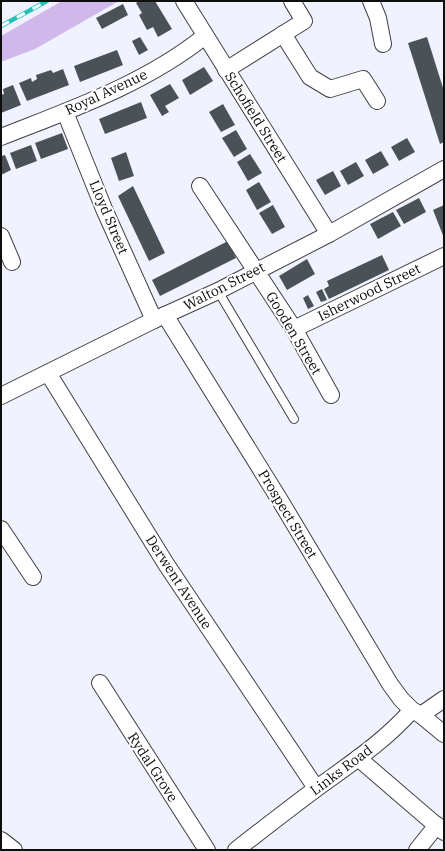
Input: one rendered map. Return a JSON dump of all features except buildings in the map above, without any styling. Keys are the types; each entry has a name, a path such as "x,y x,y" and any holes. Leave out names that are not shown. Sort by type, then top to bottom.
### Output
{"street":[{"name":"Schofield Street","path":"184,1 329,234"},
{"path":"226,70 309,17 292,1"},
{"path":"371,1 378,18 383,44"},
{"path":"283,34 310,77 330,88 363,79 376,101"},
{"name":"Royal Avenue","path":"1,137 65,112 142,78 205,36"},
{"name":"Lloyd Street","path":"65,112 104,209 160,318"},
{"name":"Walton Street","path":"1,396 218,291 256,270 329,234 444,169"},
{"name":"Gooden Street","path":"200,186 294,329 331,395"},
{"path":"1,236 12,262"},
{"name":"Isherwood Street","path":"294,329 444,256"},
{"name":"Prospect Street","path":"160,318 285,509 390,684 401,699 416,713 444,734"},
{"name":"Derwent Avenue","path":"48,373 166,564 316,788"},
{"path":"1,529 34,577"},
{"name":"Rydal Grove","path":"100,683 207,850"},
{"name":"Links Road","path":"236,850 316,788 358,758 398,725 416,713 444,699"},
{"path":"358,758 440,829 417,850"}],"lane":[{"path":"218,291 294,419"}],"shaded area":[{"path":"62,1 119,1 35,49 1,62 1,36"}],"railway":[{"path":"1,26 47,1"}]}
